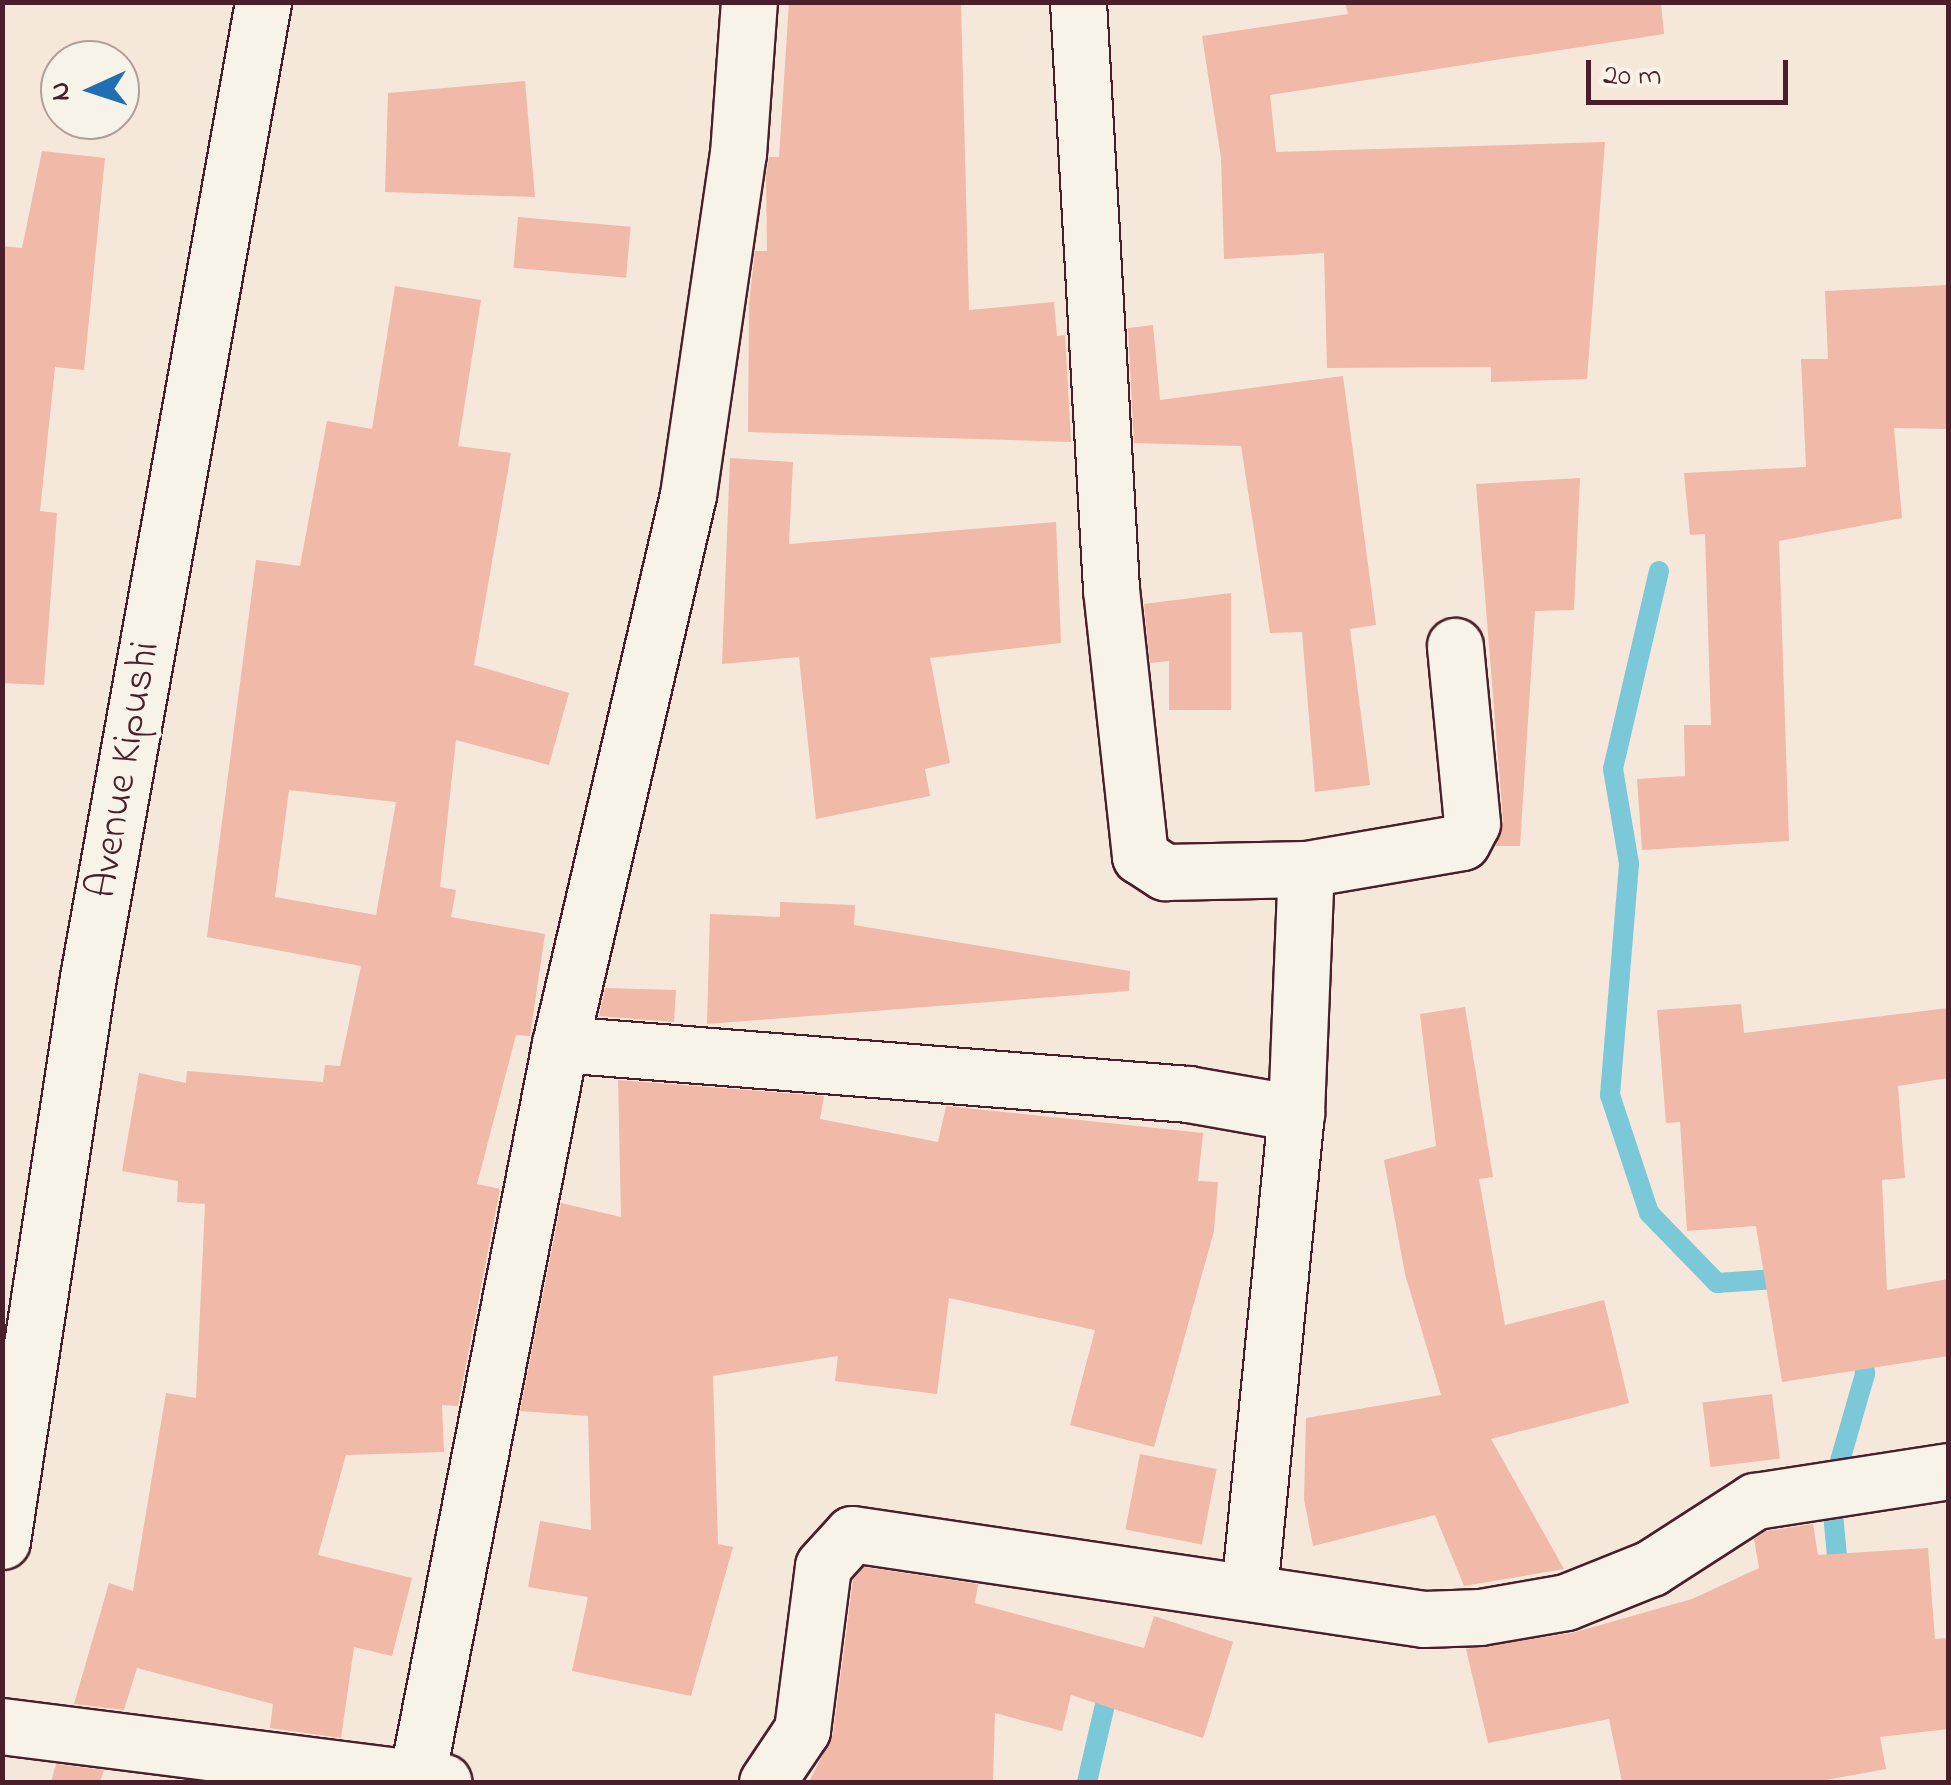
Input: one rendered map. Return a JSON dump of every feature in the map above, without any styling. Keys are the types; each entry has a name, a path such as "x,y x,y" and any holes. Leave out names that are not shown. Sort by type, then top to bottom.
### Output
{"street":[{"name":"Avenue Kipushi","path":"2,1541 88,977 263,2"},
{"path":"2,1726 426,1782 560,1044 688,495 738,154 749,2"},
{"path":"1078,2 1132,841 1165,872 1306,869 1452,848 1470,831 1455,646"},
{"path":"1249,1591 1296,1113 1306,869"},
{"path":"560,1044 1188,1094 1296,1113"},
{"path":"767,1782 802,1730 823,1566 852,1534 1424,1619 1566,1602 1652,1568 1755,1501 1948,1471"}],"building":[{"path":"789,2 961,2 969,310 1054,302 1057,336 1065,335 1071,442 748,432 749,304 755,251 767,251 766,176 769,157 779,157"},
{"path":"1345,2 1661,2 1664,34 1270,95 1276,152 1605,142 1587,379 1491,382 1491,367 1327,368 1324,253 1224,259 1221,158 1202,36 1348,14"},
{"path":"525,81 535,197 385,192 388,93"},
{"path":"42,151 105,158 84,370 55,367 40,511 57,513 44,685 2,683 2,246 22,248"},
{"path":"518,217 631,227 626,278 514,268"},
{"path":"1948,285 1948,429 1894,428 1902,518 1779,541 1789,841 1642,850 1637,779 1685,776 1684,725 1711,725 1705,534 1690,535 1684,473 1806,467 1801,359 1828,359 1825,291"},
{"path":"395,286 481,300 458,446 511,453 474,665 569,693 549,765 456,740 440,887 456,890 451,917 545,934 530,1036 516,1035 477,1184 500,1189 458,1406 442,1405 444,1452 346,1455 318,1555 412,1578 392,1656 354,1647 341,1738 270,1728 273,1704 137,1668 124,1710 74,1704 109,1583 133,1591 166,1393 196,1398 205,1204 177,1202 178,1181 122,1171 139,1073 186,1083 187,1071 323,1082 325,1065 340,1066 361,966 207,937 256,560 300,566 327,421 372,429","holes":["289,790 396,802 376,915 275,897"]},
{"path":"1153,325 1160,400 1343,376 1376,625 1350,629 1370,785 1315,792 1302,632 1270,633 1241,446 1134,443 1128,328"},
{"path":"730,458 793,462 789,544 1056,522 1061,643 930,658 950,763 925,769 930,796 816,819 799,657 722,664"},
{"path":"1580,478 1574,610 1535,611 1520,846 1495,846 1503,820 1476,484"},
{"path":"1231,593 1231,710 1169,710 1169,661 1150,663 1144,604"},
{"path":"780,902 855,905 854,925 1130,971 1129,991 707,1024 710,914 780,917"},
{"path":"605,988 676,990 674,1022 599,1016"},
{"path":"1741,1004 1744,1033 1948,1008 1948,1078 1898,1086 1905,1178 1882,1180 1887,1290 1948,1279 1948,1356 1782,1382 1756,1226 1687,1231 1680,1122 1666,1123 1657,1010"},
{"path":"1465,1007 1493,1177 1479,1179 1505,1325 1604,1300 1629,1403 1491,1439 1564,1569 1464,1586 1435,1515 1313,1546 1304,1499 1306,1418 1441,1395 1405,1274 1384,1160 1436,1146 1420,1014"},
{"path":"618,1080 824,1096 820,1119 938,1142 946,1106 1203,1133 1198,1181 1218,1182 1214,1231 1154,1447 1070,1425 1095,1330 949,1298 937,1394 835,1381 838,1356 713,1376 718,1544 733,1547 691,1696 572,1671 588,1597 528,1587 540,1521 591,1530 588,1416 520,1411 561,1203 621,1217"},
{"path":"1772,1394 1780,1459 1710,1467 1703,1403"},
{"path":"1140,1454 1217,1469 1202,1544 1125,1530"},
{"path":"1813,1524 1818,1555 1928,1548 1935,1639 1948,1638 1948,1729 1880,1737 1886,1769 1815,1782 1622,1782 1609,1719 1488,1743 1466,1649 1572,1633 1692,1599 1759,1568 1754,1539 1766,1531"},
{"path":"864,1567 978,1584 975,1603 1144,1648 1154,1616 1233,1642 1203,1738 1071,1695 1062,1731 995,1713 993,1782 809,1782 833,1734 853,1580"},
{"path":"56,1764 104,1770 100,1782 51,1782"}],"waterway":[{"path":"1659,571 1613,769 1629,864 1610,1095 1649,1213 1717,1283 1791,1278"},
{"path":"1839,1577 1831,1492 1865,1374 1862,1342"},
{"path":"1087,1782 1110,1683"}]}
